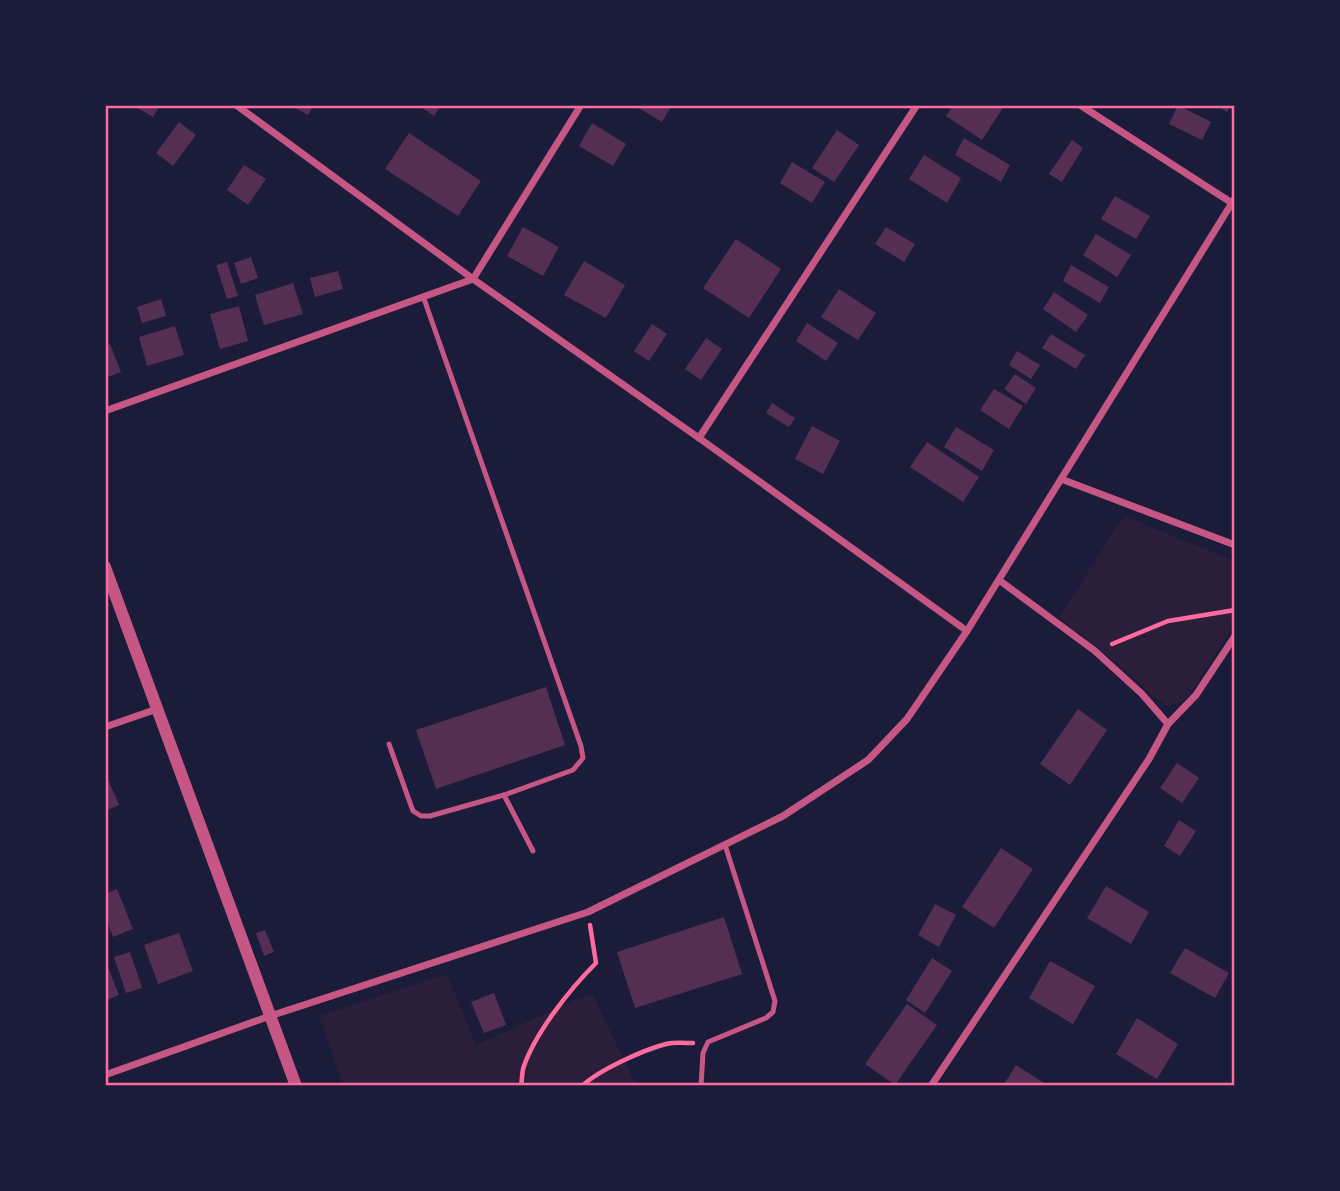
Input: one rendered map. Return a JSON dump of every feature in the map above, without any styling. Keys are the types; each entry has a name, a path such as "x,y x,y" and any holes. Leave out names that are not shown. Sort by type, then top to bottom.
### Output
{"street":[{"path":"236,105 473,279 967,631"},
{"path":"105,411 473,279 581,105"},
{"path":"699,438 917,105"},
{"path":"105,1075 270,1016 588,912 783,816 868,760 907,719 967,631 1233,200 1080,105"},
{"path":"1062,479 1235,545"},
{"path":"105,567 296,1086"},
{"path":"999,580 1095,652 1142,694 1168,724"},
{"path":"931,1086 1149,759 1168,724 1196,695 1235,636"},
{"path":"105,727 157,709"}],"lane":[{"path":"389,744 413,810 421,816 430,816 504,795 573,770 583,758 423,296"},
{"path":"504,795 533,851"},
{"path":"701,1086 703,1054 708,1042 766,1018 773,1012 775,1001 724,845"}],"path":[{"path":"1095,652 1168,621 1235,610"},
{"path":"522,1086 523,1070 539,1036 575,984 596,963 588,912"},
{"path":"582,1086 630,1058 666,1044 708,1042"}],"shaded area":[{"path":"1124,516 1235,561 1235,623 1190,694 1181,702 1167,706 1059,617"},
{"path":"447,974 476,1045 574,1000 593,995 632,1077 641,1086 343,1086 319,1016"}],"building":[{"path":"132,105 160,105 153,117"},
{"path":"290,105 314,105 308,115"},
{"path":"418,105 441,105 434,116"},
{"path":"634,105 672,105 662,122"},
{"path":"953,105 1004,106 982,140 946,116"},
{"path":"1178,105 1211,122 1202,140 1169,124"},
{"path":"1215,105 1231,105 1227,112"},
{"path":"179,122 196,135 173,166 156,153"},
{"path":"592,123 626,144 613,166 579,146"},
{"path":"837,130 859,145 834,182 812,168"},
{"path":"409,133 481,181 458,216 385,169"},
{"path":"964,138 1010,165 1001,182 955,155"},
{"path":"1072,140 1083,148 1062,182 1049,174"},
{"path":"924,155 961,178 947,203 909,179"},
{"path":"792,162 825,182 812,203 780,183"},
{"path":"244,165 266,179 248,205 227,190"},
{"path":"1115,196 1150,216 1136,239 1101,219"},
{"path":"523,227 559,247 543,276 507,256"},
{"path":"886,227 915,244 904,262 875,244"},
{"path":"1096,234 1131,255 1117,277 1083,255"},
{"path":"736,239 781,269 749,318 703,288"},
{"path":"251,257 258,278 241,284 234,263"},
{"path":"584,261 625,285 606,318 564,295"},
{"path":"227,262 238,296 227,299 216,265"},
{"path":"1071,265 1109,287 1100,303 1063,281"},
{"path":"338,271 343,289 315,297 310,278"},
{"path":"293,283 303,314 264,325 255,295"},
{"path":"839,289 876,313 858,340 821,317"},
{"path":"1054,292 1088,315 1076,332 1043,309"},
{"path":"161,299 166,316 142,323 137,307"},
{"path":"239,306 248,341 220,349 210,314"},
{"path":"807,323 838,343 826,361 796,341"},
{"path":"652,324 667,334 649,361 634,351"},
{"path":"175,326 184,355 147,366 139,337"},
{"path":"1051,334 1085,355 1076,369 1042,348"},
{"path":"706,338 722,349 701,380 685,369"},
{"path":"110,344 121,372 105,378 105,346"},
{"path":"1017,351 1040,365 1031,379 1009,365"},
{"path":"1015,374 1036,388 1026,404 1004,389"},
{"path":"994,389 1023,406 1009,429 980,410"},
{"path":"772,403 795,418 789,427 766,413"},
{"path":"812,426 840,441 823,474 795,459"},
{"path":"956,427 994,450 982,471 944,447"},
{"path":"927,442 979,477 963,502 910,467"},
{"path":"546,687 565,745 436,789 416,730"},
{"path":"1078,709 1107,730 1070,785 1040,764"},
{"path":"1177,763 1199,778 1182,803 1160,788"},
{"path":"105,772 119,805 105,811"},
{"path":"1179,820 1196,831 1180,856 1164,846"},
{"path":"1001,848 1033,869 994,928 962,907"},
{"path":"1106,886 1149,912 1131,944 1087,918"},
{"path":"117,889 133,929 113,937 105,916 105,894"},
{"path":"935,904 956,915 939,947 918,935"},
{"path":"724,917 742,974 635,1008 617,952"},
{"path":"265,930 274,952 264,956 256,933"},
{"path":"179,933 193,971 158,984 144,945"},
{"path":"1185,948 1229,973 1215,998 1170,973"},
{"path":"130,952 142,988 126,993 114,957"},
{"path":"932,958 952,971 925,1013 906,1000"},
{"path":"1050,961 1095,986 1073,1024 1029,998"},
{"path":"108,967 119,995 105,1001 105,968"},
{"path":"494,993 506,1025 484,1033 471,1002"},
{"path":"907,1004 937,1025 895,1085 865,1064"},
{"path":"1137,1018 1178,1044 1157,1079 1116,1054"},
{"path":"1016,1065 1049,1086 1003,1086"}]}
